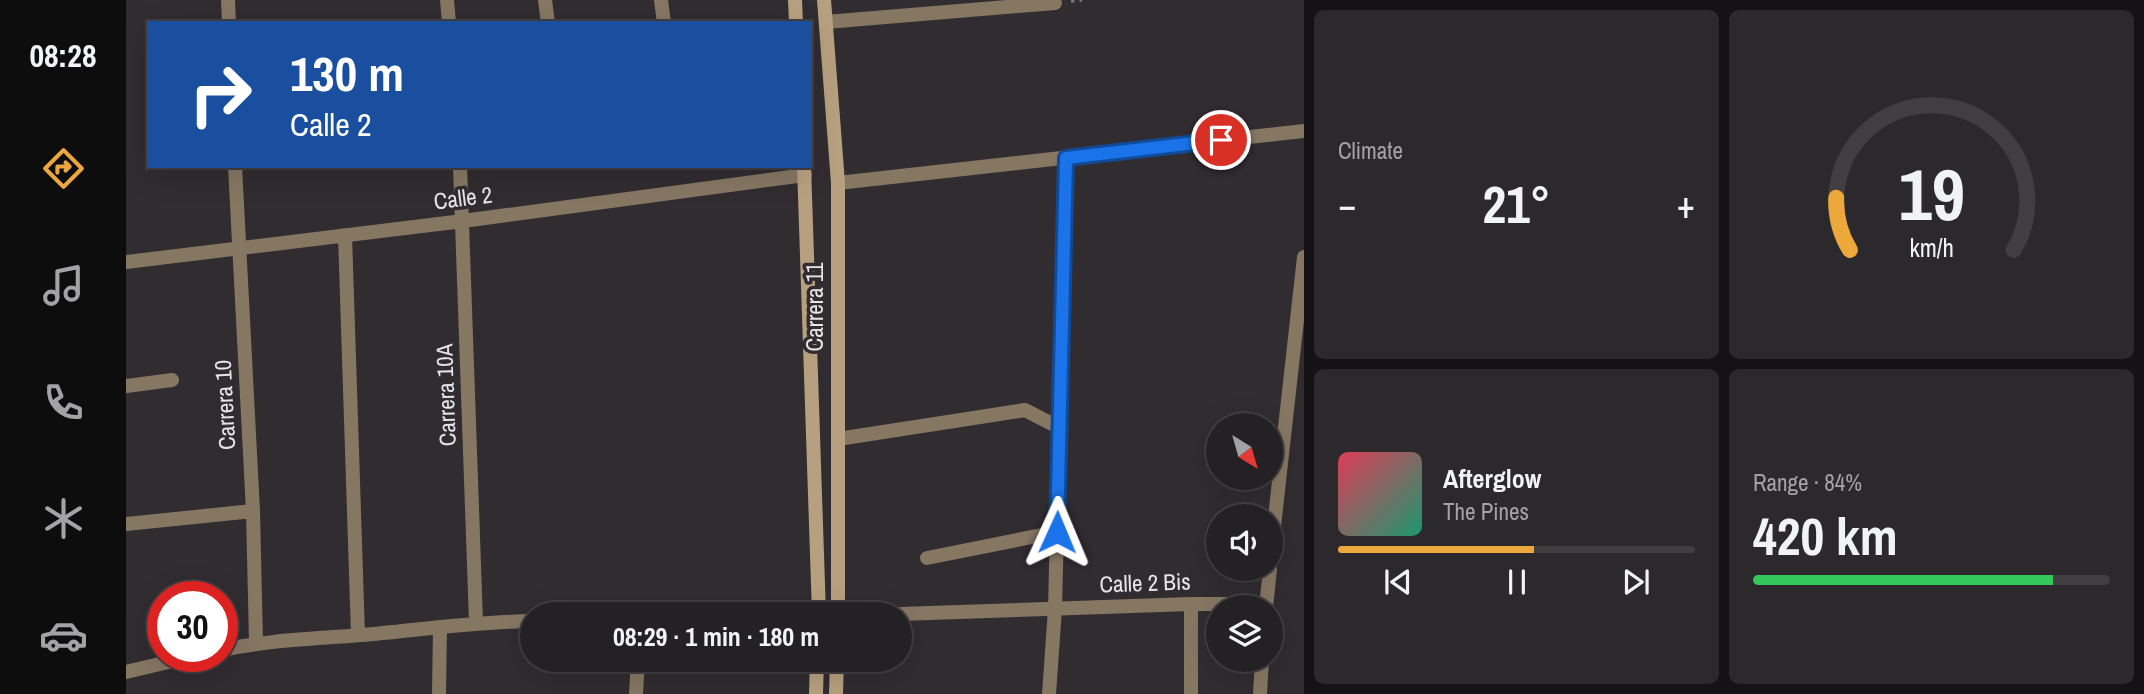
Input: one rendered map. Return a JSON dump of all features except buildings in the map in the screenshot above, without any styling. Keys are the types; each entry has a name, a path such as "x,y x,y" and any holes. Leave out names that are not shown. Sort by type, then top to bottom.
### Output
{"main road":[{"path":"795,0 796,21"},
{"name":"Carrera 11","path":"824,0 838,183 838,602"},
{"name":"Carrera 11","path":"805,171 818,602"},
{"path":"816,694 817,672"},
{"path":"835,694 836,672"}],"street":[{"path":"229,0 229,21"},
{"path":"447,0 449,21"},
{"path":"545,0 548,21"},
{"path":"661,0 664,21"},
{"path":"826,22 1055,3"},
{"path":"838,183 1304,131"},
{"path":"1049,694 1055,609 1066,158"},
{"name":"Carrera 10","path":"235,168 253,511 256,642"},
{"name":"Carrera 10A","path":"460,168 476,622"},
{"name":"Calle 2","path":"126,262 463,221 805,171"},
{"path":"345,235 358,635"},
{"path":"1276,504 1304,257"},
{"path":"126,386 172,380"},
{"path":"838,439 1025,410 1060,428"},
{"path":"126,524 253,511"},
{"path":"927,558 1057,532"},
{"path":"1191,604 1191,694"},
{"name":"Calle 2 Bis","path":"912,614 1206,604"},
{"path":"238,646 256,642 358,635 476,622 520,621"},
{"path":"439,694 440,627"},
{"path":"126,672 147,667"},
{"path":"636,694 637,672"},
{"path":"1259,694 1261,672"}],"route":[{"path":"1057,532 1066,158 1221,140"}]}
